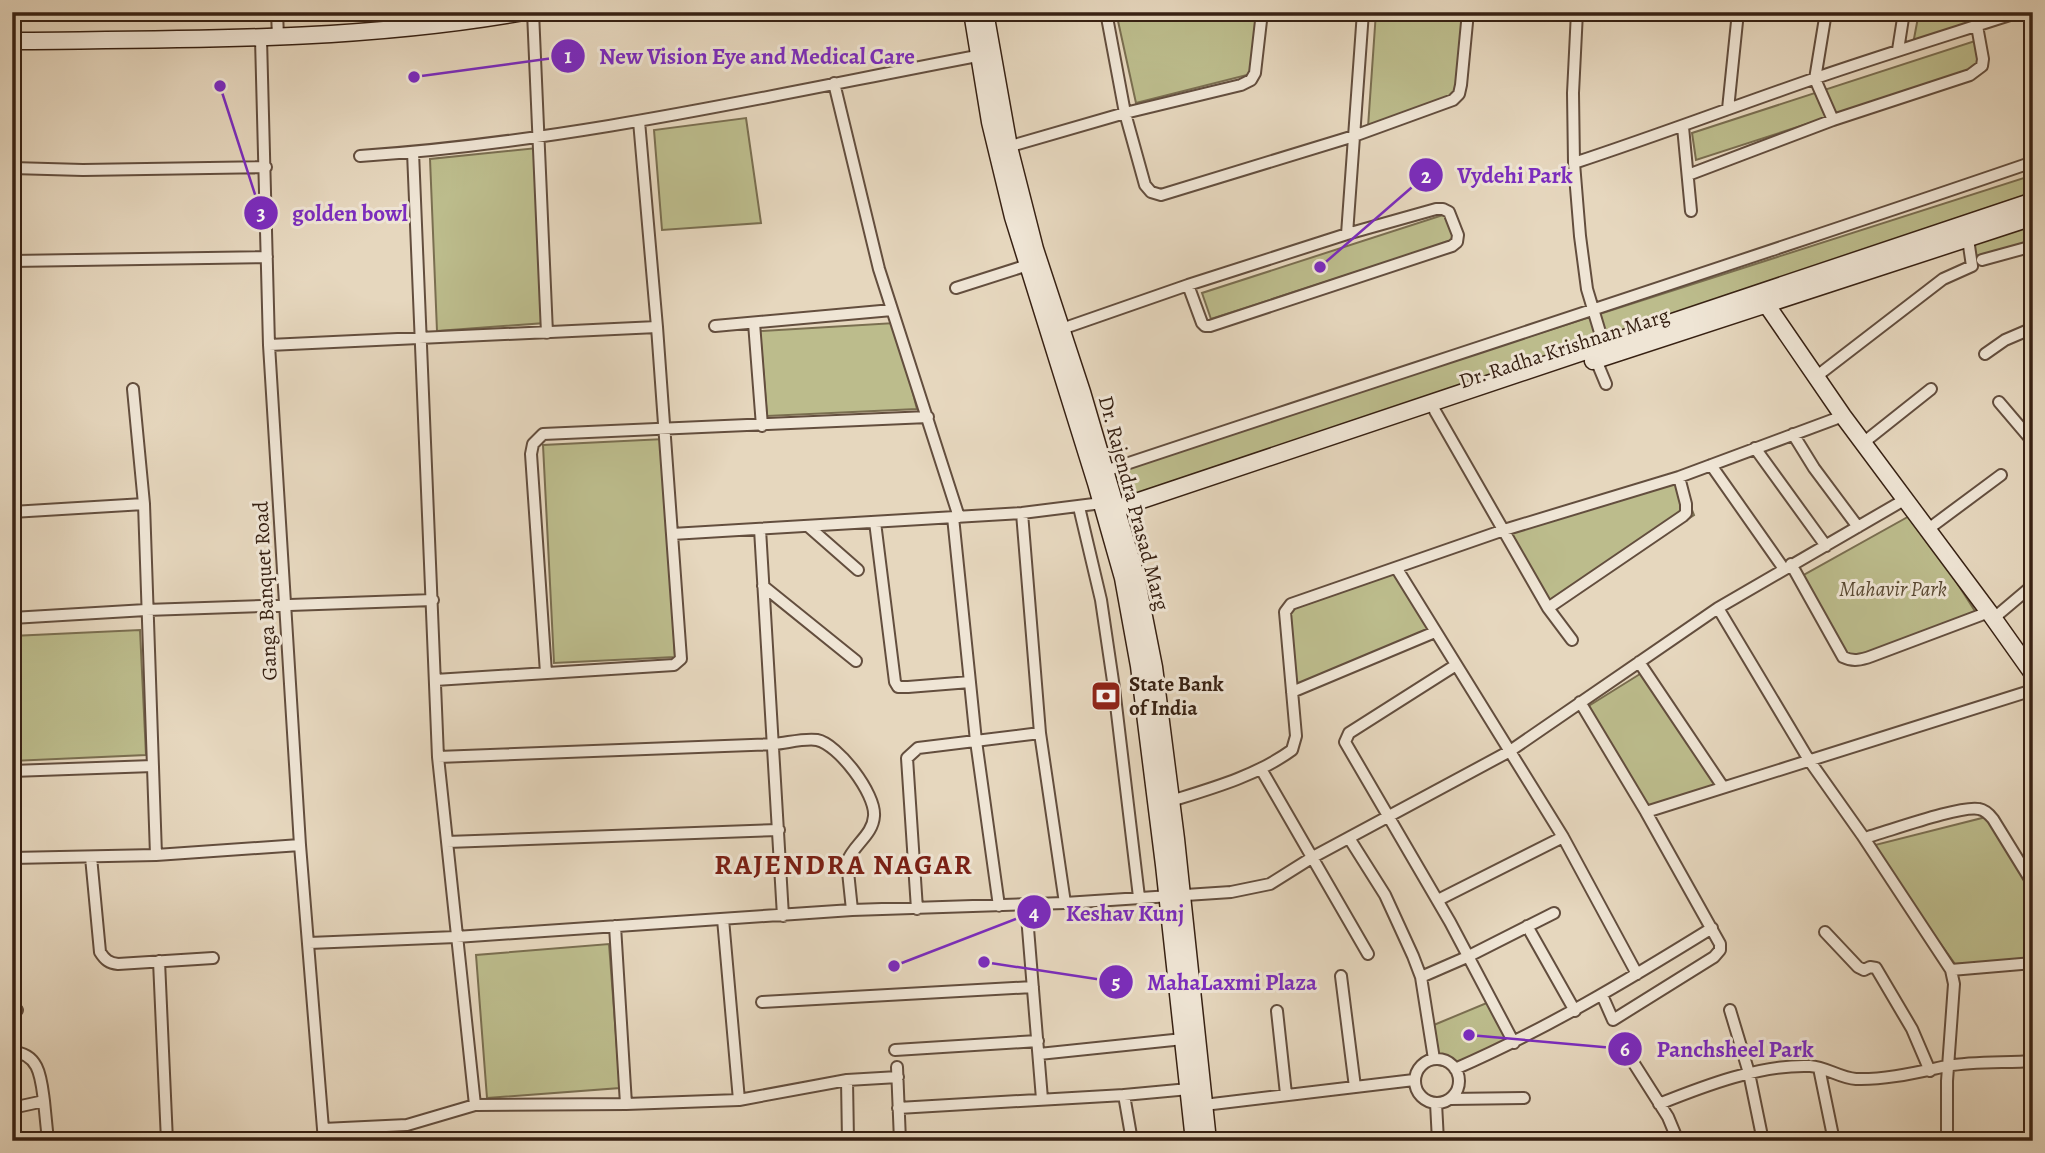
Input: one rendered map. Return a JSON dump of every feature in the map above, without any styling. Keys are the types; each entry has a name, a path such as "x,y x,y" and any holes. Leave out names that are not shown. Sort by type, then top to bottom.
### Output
{"street":[{"path":"277,12 278,37"},
{"path":"12,41 261,38 402,28 524,12"},
{"path":"533,12 547,333"},
{"name":"Dr. Rajendra Prasad Marg","path":"972,12 977,56 1035,249 1055,331 1110,511 1136,576 1154,667 1171,801 1183,1039 1194,1141"},
{"name":"Dr. Rajendra Prasad Marg","path":"985,12 1003,148 1028,265 1055,331 1105,471 1175,895 1208,1141"},
{"path":"1106,12 1125,113 1146,185 1156,195 1354,136 1453,100 1459,94 1461,85 1468,12"},
{"path":"1003,148 1125,113 1233,89 1251,80 1258,59 1262,12"},
{"path":"1347,234 1363,12"},
{"path":"1577,12 1573,93 1574,163 1580,236 1592,309 1603,354 1606,384"},
{"path":"1728,109 1738,12"},
{"path":"1826,12 1815,79 1833,120"},
{"path":"1898,50 1904,12"},
{"path":"1574,163 1898,50 2018,12"},
{"path":"1688,174 1833,120 1970,75 1982,66 1983,59 1977,26"},
{"name":"Ganga Banquet Road","path":"261,38 269,345 300,845 324,1135"},
{"path":"360,156 538,138 977,56"},
{"path":"834,83 860,195 892,310 928,417 956,517 976,741 999,906"},
{"path":"435,680 674,665 678,663 682,653 639,121"},
{"path":"1683,127 1691,211"},
{"path":"414,152 438,757 475,1105"},
{"path":"1105,471 1592,309 1733,265 2033,162"},
{"path":"12,168 83,170 266,167"},
{"path":"2033,201 1763,299 1843,416 2033,674"},
{"path":"1055,331 1188,285 1347,234 1443,209 1449,212 1458,235 1457,242 1452,246 1210,327 1202,323 1188,285"},
{"name":"Dr. Radha Krishnan Marg","path":"1110,511 1435,411 1763,299 1968,239 2033,217"},
{"path":"1817,376 1943,279 1972,266 1968,239"},
{"path":"1982,260 2033,246"},
{"path":"12,261 267,257"},
{"path":"956,288 1028,265"},
{"path":"715,326 892,310"},
{"path":"754,323 762,425"},
{"path":"269,345 657,327"},
{"path":"1985,354 2005,340 2033,328"},
{"path":"672,534 1023,513 1079,507 1110,511 1603,354"},
{"path":"133,388 144,504 156,855"},
{"path":"1863,443 1931,389"},
{"path":"1999,401 2033,442"},
{"path":"1435,411 1548,608 1572,640"},
{"path":"1171,801 1224,785 1261,769 1285,755 1295,743 1285,612 1287,607 1297,601 1397,569 1504,530 1679,477 1843,416"},
{"path":"546,673 531,454 533,444 543,434 928,417"},
{"path":"1793,434 1814,468 1858,527"},
{"path":"1755,448 1826,546"},
{"path":"1711,465 1787,566 1843,657 1850,660 1860,660 1992,615 2033,586"},
{"path":"1927,530 2001,475"},
{"path":"1548,608 1686,513 1679,477"},
{"path":"309,943 456,937 852,910 1065,903 1231,892 1270,884 1313,857 1510,751 1718,608 1904,500"},
{"path":"12,512 144,504"},
{"path":"1079,507 1103,613 1139,897"},
{"path":"1023,513 1041,733 1065,903"},
{"path":"875,522 895,682 898,687 970,682"},
{"path":"809,527 858,570"},
{"path":"760,530 783,916"},
{"path":"1397,569 1563,837 1637,974"},
{"path":"763,586 856,661"},
{"path":"12,618 146,610 433,600"},
{"path":"1718,608 1808,760 1864,838 1951,970 1954,984 1948,1066 1947,1141"},
{"path":"1292,692 1435,632"},
{"path":"1639,662 1723,787"},
{"path":"1456,665 1346,737 1348,749 1438,900 1514,1043"},
{"path":"1646,812 2033,690"},
{"path":"1580,702 1720,944 1718,954 1613,1020 1602,995"},
{"path":"917,909 907,758 918,748 1041,733"},
{"path":"438,757 774,744 815,740 825,743 864,783 872,799 875,814 867,834 849,855 847,862 852,910"},
{"path":"12,771 153,766"},
{"path":"1261,769 1368,954"},
{"path":"1864,838 1959,811 1980,809 1993,819 2033,884"},
{"path":"447,842 779,830"},
{"path":"1438,900 1563,837"},
{"path":"1349,838 1385,895 1421,977 1434,1059"},
{"path":"12,858 156,855 300,845"},
{"path":"91,857 100,952 111,963 213,958"},
{"path":"1026,904 1042,1099"},
{"path":"1421,977 1468,957 1554,913"},
{"path":"723,919 739,1100"},
{"path":"615,926 626,1104"},
{"path":"1527,926 1575,1011"},
{"path":"1455,1069 1514,1043 1575,1011 1712,928"},
{"path":"1825,932 1858,968 1876,968 1913,1029 1930,1071"},
{"path":"159,961 167,1141"},
{"path":"1951,970 2033,963"},
{"path":"1341,976 1355,1087"},
{"path":"762,1002 1033,987"},
{"path":"1730,1010 1749,1073 1763,1141"},
{"path":"1277,1011 1286,1094"},
{"path":"1039,1054 1183,1039"},
{"path":"895,1050 1038,1041"},
{"path":"12,1052 26,1054 36,1063 44,1101 48,1141"},
{"path":"1450,1099 1458,1087 1459,1080 1455,1069 1446,1061 1434,1059 1419,1068 1415,1087 1423,1099 1436,1103 1450,1099 1524,1098"},
{"path":"1659,1104 1693,1090 1749,1073 1804,1066 1855,1079 1930,1071 1948,1066 2033,1061"},
{"path":"1633,1062 1675,1130 1678,1141"},
{"path":"1819,1068 1834,1141"},
{"path":"324,1135 407,1125 475,1105 739,1100 897,1072 900,1141"},
{"path":"847,1080 848,1141"},
{"path":"1204,1105 1415,1080"},
{"path":"898,1108 1124,1096 1189,1089"},
{"path":"1124,1096 1132,1141"},
{"path":"12,1108 44,1101"},
{"path":"1436,1103 1438,1141"}],"green space":[{"path":"1116,12 1261,12 1255,73 1136,103"},
{"path":"1376,12 1468,12 1460,97 1368,127"},
{"path":"1919,12 2005,12 1913,44"},
{"path":"1981,39 1986,66 1696,160 1692,133"},
{"path":"746,118 761,223 662,230 654,130"},
{"path":"537,148 545,323 437,331 430,159"},
{"path":"2033,175 2033,208 1125,513 1113,470"},
{"path":"1446,214 1455,240 1211,319 1202,293"},
{"path":"2033,222 2033,247 1979,263 1972,241"},
{"path":"895,323 917,409 767,416 760,331"},
{"path":"664,439 675,657 554,663 543,445"},
{"path":"1679,477 1694,515 1548,608 1504,530"},
{"name":"Mahavir Park","path":"1913,514 1980,619 1850,662 1802,576"},
{"path":"1398,572 1433,628 1297,689 1290,610"},
{"path":"140,630 146,755 12,761 12,636"},
{"path":"1648,669 1722,783 1647,806 1587,707"},
{"path":"1994,815 2033,892 2033,961 1955,964 1871,846"},
{"path":"609,944 620,1088 487,1098 476,955"},
{"path":"1489,1002 1512,1043 1460,1070 1433,1064 1429,1027"}],"place":[{"name":"New Vision Eye and Medical Care","path":"414,77"},
{"name":"golden bowl","path":"220,86"},
{"name":"Vydehi Park","path":"1320,267"},
{"name":"State Bank of India","path":"1106,696"},
{"name":"MahaLaxmi Plaza","path":"984,962"},
{"name":"Keshav Kunj","path":"894,966"},
{"name":"Panchsheel Park","path":"1469,1035"}],"district":[{"name":"RAJENDRA NAGAR","path":"844,864"}]}
